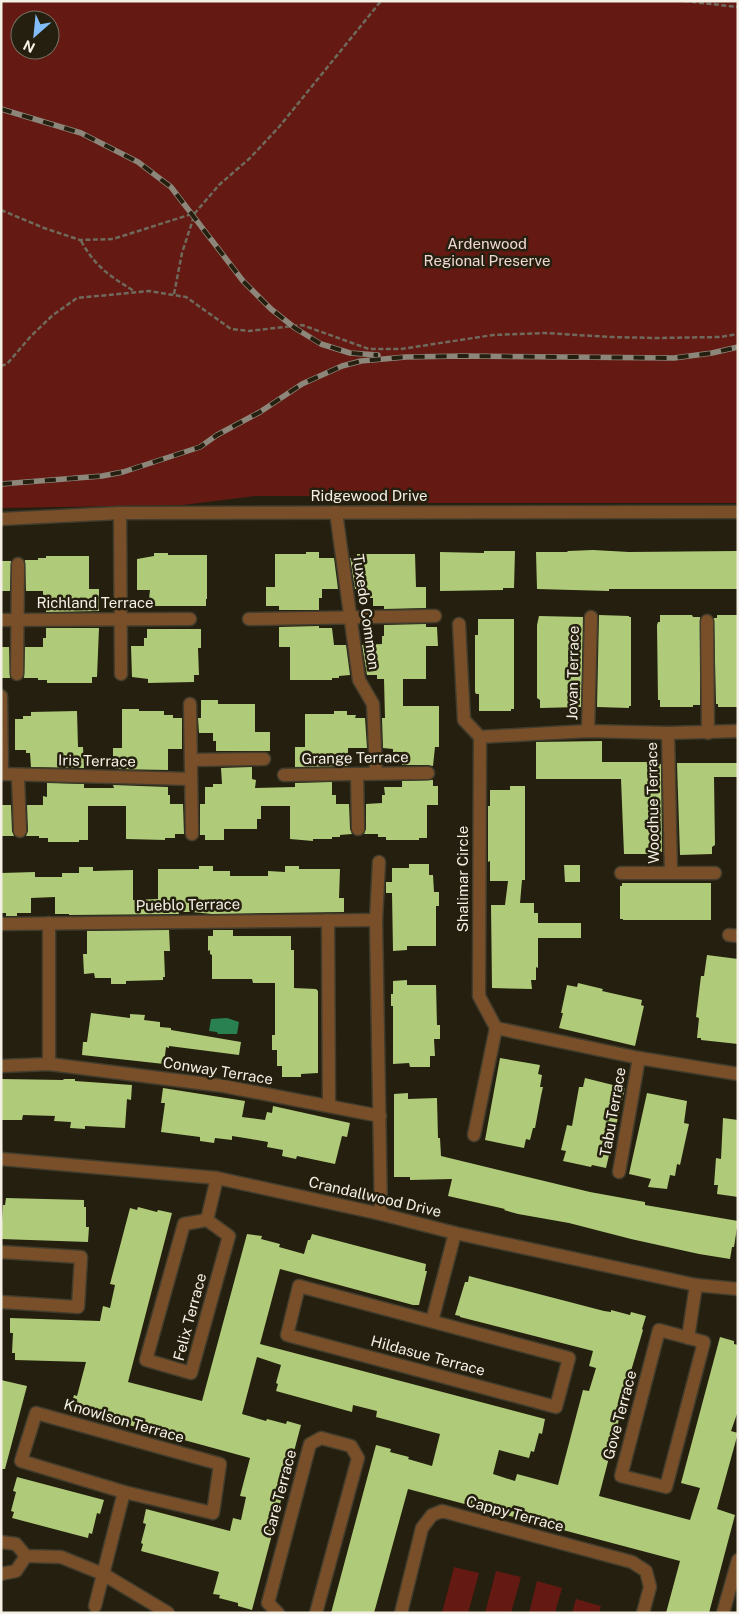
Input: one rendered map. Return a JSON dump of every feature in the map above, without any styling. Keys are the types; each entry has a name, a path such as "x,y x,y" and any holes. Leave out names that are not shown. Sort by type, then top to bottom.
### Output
{"street":[{"name":"Tuxedo Common","path":"336,512 359,680 373,704 376,773"},
{"name":"Ridgewood Drive","path":"1,519 120,513 738,512"},
{"path":"120,513 121,674"},
{"path":"17,674 18,564"},
{"path":"249,619 435,616"},
{"name":"Jovan Terrace","path":"588,730 591,617"},
{"name":"Richland Terrace","path":"1,620 190,619"},
{"path":"707,621 708,732"},
{"path":"459,624 464,720 480,737 588,730 668,733 738,730"},
{"path":"1,696 2,774"},
{"path":"190,704 192,834"},
{"name":"Woodhue Terrace","path":"668,733 671,872"},
{"name":"Shalimar Circle","path":"480,737 479,996 496,1028"},
{"path":"191,760 264,759"},
{"name":"Grange Terrace","path":"284,775 428,773"},
{"name":"Iris Terrace","path":"2,774 18,776 192,779"},
{"path":"357,774 358,829"},
{"path":"18,776 20,831"},
{"path":"379,862 376,920 381,1214"},
{"name":"Woodhue Terrace","path":"622,873 715,873"},
{"path":"328,920 329,1106"},
{"name":"Pueblo Terrace","path":"1,924 376,920"},
{"path":"49,923 49,1064"},
{"path":"474,1135 496,1028 639,1058 738,1074"},
{"name":"Tabu Terrace","path":"619,1172 639,1058"},
{"name":"Conway Terrace","path":"1,1066 49,1064 224,1086 380,1116"},
{"name":"Crandallwood Drive","path":"1,1159 217,1178 381,1214 455,1233 696,1285 738,1289"},
{"path":"206,1220 217,1178"},
{"name":"Felix Terrace","path":"206,1220 229,1236 191,1373 146,1360 184,1224 206,1220"},
{"path":"432,1321 455,1233"},
{"path":"1,1252 81,1258 78,1307 1,1302"},
{"path":"688,1338 696,1285"},
{"name":"Hildasue Terrace","path":"300,1286 432,1321 570,1358 556,1407 286,1335 300,1286"},
{"name":"Gove Terrace","path":"659,1330 688,1338 704,1342 666,1487 621,1476 659,1330"},
{"name":"Knowlson Terrace","path":"36,1413 220,1464 213,1513 124,1492 21,1461 36,1413"},
{"name":"Care Terrace","path":"278,1613 268,1603 310,1444 320,1438 351,1446 358,1458 316,1613"},
{"path":"94,1611 124,1492"},
{"name":"Cappy Terrace","path":"401,1613 422,1528 432,1515 442,1511 632,1562 646,1571 650,1587 643,1613"},
{"path":"1,1542 16,1544 26,1556 61,1557 103,1574 168,1613"},
{"path":"1,1574 16,1571 26,1556"},
{"path":"724,1613 738,1560"}],"path":[{"path":"174,295 182,253 195,213 219,185 250,158 279,127 381,1"},
{"path":"684,1 738,6"},
{"path":"1,210 44,228 80,240 113,239 195,213"},
{"path":"80,240 89,255 108,275 135,292"},
{"path":"1,366 7,364 31,336 53,315 77,298 149,291 186,297 231,329 249,331 302,325 369,349 401,349 493,335 545,333 658,338 720,337 738,334"}],"green space":[{"name":"Ardenwood Regional Preserve","path":"1,1 738,1 738,503 383,503 319,496 255,496 183,505 1,508"},
{"path":"454,1567 479,1573 468,1613 442,1613"},
{"path":"496,1571 521,1577 511,1613 485,1613"},
{"path":"537,1581 562,1588 555,1613 529,1613"},
{"path":"576,1599 601,1606 599,1613 572,1613"}],"shaded area":[{"path":"227,1018 239,1022 237,1034 218,1034 217,1032 209,1031 211,1019"}],"building":[{"path":"593,550 629,552 738,551 738,589 609,589 609,591 537,589 536,552"},
{"path":"484,551 515,551 514,588 503,588 503,590 440,591 440,552 484,553"},
{"path":"306,552 319,552 319,558 334,558 338,589 322,589 322,598 319,598 319,610 279,610 279,606 266,606 266,587 275,587 275,554 306,554"},
{"path":"154,553 207,555 206,606 152,606 152,599 149,599 150,590 137,590 137,559 154,556"},
{"path":"357,554 415,554 416,587 426,587 426,608 384,609 384,606 373,606 370,590 355,589 350,558 357,558"},
{"path":"46,556 89,556 89,589 99,589 99,611 46,612 46,600 43,600 43,591 26,591 25,560 38,560 38,558 46,558"},
{"path":"1,561 11,561 10,591 1,591"},
{"path":"599,615 631,617 631,706 629,708 597,707"},
{"path":"660,615 692,615 693,617 700,617 700,705 693,705 693,707 660,707 660,700 658,700 657,625 660,622"},
{"path":"717,615 738,615 738,707 718,707 718,704 716,704 714,618 717,618"},
{"path":"539,616 583,617 581,707 540,708 540,700 537,698 537,625"},
{"path":"478,619 514,619 514,709 511,709 511,711 479,711 479,694 475,692 475,635 478,635"},
{"path":"426,624 426,627 437,627 438,646 426,646 426,679 403,679 403,706 439,706 439,747 435,747 433,766 402,765 402,752 393,752 393,749 383,748 382,718 385,718 384,679 377,679 377,675 367,675 362,645 382,644 384,625"},
{"path":"319,626 319,628 332,628 334,645 346,645 350,675 339,676 339,678 332,678 332,680 290,680 290,647 279,647 279,627"},
{"path":"46,628 99,628 97,677 92,677 92,683 47,683 47,680 38,680 38,678 24,678 25,647 43,647 43,638 46,638"},
{"path":"147,629 201,629 201,648 198,648 199,675 194,675 194,682 148,683 148,679 132,677 131,646 144,646 144,638 147,638"},
{"path":"1,647 9,647 10,678 1,678"},
{"path":"201,700 218,700 218,704 255,704 255,732 270,732 270,751 216,751 216,741 213,741 213,733 199,733 198,718 201,718"},
{"path":"122,709 164,711 164,715 182,718 182,749 168,749 168,770 113,769 113,748 122,748"},
{"path":"77,711 78,747 83,747 84,768 31,767 30,753 26,753 26,750 15,750 15,719 31,716 31,712"},
{"path":"334,711 347,711 347,715 356,715 355,718 365,718 367,748 348,748 348,766 295,767 295,747 305,747 305,714 334,714"},
{"path":"602,741 602,762 656,762 656,764 661,764 662,852 656,852 656,854 624,854 621,779 536,779 536,742"},
{"path":"677,763 738,763 738,777 714,777 715,845 712,847 712,854 680,855"},
{"path":"252,767 252,779 256,780 255,788 295,787 295,783 332,782 332,795 336,795 336,804 349,804 352,834 332,837 332,839 313,839 313,841 290,839 290,806 261,806 261,819 257,819 257,829 224,829 224,840 205,840 205,835 200,835 200,804 205,804 205,787 213,787 213,784 222,784 221,768"},
{"path":"433,780 433,786 438,786 438,805 427,805 427,838 419,838 419,840 386,840 386,837 378,837 378,834 364,834 366,829 366,804 382,803 382,795 385,795 384,787 402,787 402,781"},
{"path":"47,783 84,784 84,788 114,788 113,785 168,787 170,804 183,804 184,834 175,834 175,838 165,838 165,840 126,839 126,806 88,806 88,840 79,840 79,842 48,842 48,838 26,836 28,831 27,805 43,805 43,796 47,797"},
{"path":"510,786 525,786 525,880 522,880 520,903 534,903 534,913 538,913 538,923 581,923 581,938 538,938 538,968 536,967 536,980 531,980 532,989 492,988 491,905 505,905 508,881 490,881 488,806 490,806 490,790 510,790"},
{"path":"1,805 11,805 12,831 14,836 1,836"},
{"path":"409,864 429,864 429,875 433,875 434,892 439,892 439,906 436,906 436,946 407,946 407,950 393,951 392,893 386,893 386,882 392,882 392,868 409,868"},
{"path":"564,865 580,865 580,882 565,882"},
{"path":"199,866 213,866 213,871 230,871 230,876 268,876 268,871 285,872 285,866 299,866 299,869 340,869 339,898 344,898 344,912 212,914 179,912 179,914 69,915 55,914 55,897 31,898 31,913 17,913 17,916 6,916 6,913 1,913 1,873 35,872 35,877 62,877 62,873 79,873 79,867 93,867 93,871 133,870 133,900 158,899 158,869 199,869"},
{"path":"622,883 711,883 711,920 620,919 620,886 622,886"},
{"path":"169,930 170,951 164,951 165,977 163,977 163,980 126,981 126,984 111,984 111,978 95,978 94,973 84,974 83,954 87,954 87,931"},
{"path":"213,930 233,930 233,936 291,936 291,950 294,950 294,988 316,989 318,991 318,1073 301,1074 301,1077 282,1077 282,1066 277,1066 277,1050 272,1050 272,1035 275,1035 275,983 253,983 252,979 212,979 212,955 210,950 208,951 208,936 213,936"},
{"path":"707,955 738,959 738,1044 697,1038 699,1018 696,1017 701,976 704,976"},
{"path":"407,980 407,985 436,985 437,1025 440,1025 440,1039 434,1039 435,1056 430,1056 430,1067 410,1067 409,1063 393,1064 393,1006 391,1006 391,994 393,994 393,981"},
{"path":"578,983 603,989 602,991 642,1000 641,1005 644,1006 635,1046 559,1028 567,985 577,987"},
{"path":"91,1013 130,1018 130,1014 145,1015 144,1020 160,1022 160,1027 241,1042 239,1055 169,1046 169,1048 166,1047 164,1064 82,1055 83,1042 87,1042"},
{"path":"500,1058 540,1065 538,1074 542,1075 540,1087 543,1087 535,1128 533,1128 530,1140 526,1139 524,1148 485,1140"},
{"path":"585,1078 625,1088 606,1168 563,1161 566,1151 561,1150 567,1125 572,1126 579,1087 583,1087"},
{"path":"1,1079 75,1079 75,1081 132,1085 131,1100 127,1099 125,1128 85,1126 85,1129 70,1128 71,1122 54,1121 55,1116 23,1115 22,1120 1,1120"},
{"path":"163,1088 245,1101 242,1117 265,1120 267,1112 272,1113 273,1106 350,1123 347,1137 342,1136 335,1164 297,1156 296,1159 282,1156 283,1150 267,1147 268,1142 232,1136 232,1140 215,1138 214,1143 200,1141 200,1137 161,1132 165,1103 161,1103"},
{"path":"408,1093 408,1099 437,1098 438,1138 440,1138 441,1156 590,1192 645,1202 645,1205 738,1221 730,1259 631,1239 569,1223 518,1214 505,1209 448,1196 452,1179 410,1180 410,1177 394,1177 394,1094"},
{"path":"647,1093 687,1101 684,1123 689,1124 680,1165 677,1164 675,1176 670,1175 667,1189 648,1187 651,1179 629,1174"},
{"path":"723,1118 738,1120 738,1197 717,1194 718,1185 714,1185 716,1158 721,1159"},
{"path":"6,1198 84,1200 86,1227 89,1227 88,1242 1,1239 3,1205 5,1205"},
{"path":"138,1207 157,1212 158,1210 172,1213 128,1382 202,1401 247,1234 262,1236 261,1239 280,1244 279,1247 304,1254 312,1234 426,1264 425,1271 427,1271 419,1305 413,1305 280,1269 260,1344 545,1419 542,1434 539,1433 534,1452 531,1451 529,1458 499,1450 493,1474 515,1481 517,1474 558,1485 583,1390 589,1391 596,1368 589,1366 593,1351 455,1315 465,1282 468,1282 469,1276 604,1311 611,1312 611,1310 630,1315 631,1312 646,1316 599,1496 690,1520 700,1488 681,1483 720,1337 734,1341 734,1344 738,1345 738,1411 731,1431 738,1433 717,1509 735,1515 709,1613 666,1613 680,1561 408,1489 374,1613 331,1613 376,1445 391,1449 390,1452 409,1457 408,1459 432,1466 440,1434 376,1417 377,1411 353,1405 352,1412 276,1391 278,1384 276,1383 281,1365 257,1357 242,1414 266,1421 267,1419 286,1424 287,1421 301,1425 252,1610 238,1606 238,1603 219,1598 220,1595 213,1594 219,1572 141,1551 146,1524 143,1523 146,1509 230,1531 233,1518 241,1520 246,1497 240,1496 250,1458 70,1409 74,1395 77,1396 86,1362 15,1360 15,1353 12,1353 13,1333 10,1333 10,1318 100,1321 103,1306 110,1308 115,1285 110,1284 130,1208 137,1210"},
{"path":"1,1380 27,1386 5,1469 1,1469"},
{"path":"17,1477 104,1500 100,1514 97,1513 92,1534 89,1533 88,1538 12,1518 14,1512 11,1511 16,1492 13,1491"}],"railway":[{"path":"1,109 81,133 138,162 171,187 243,281 271,309 295,328 321,344 350,353 378,355"},
{"path":"1,484 102,476 123,472 200,447 217,435 260,412 302,384 342,366 361,361 406,357 463,356 674,358 712,353 738,347"}]}
